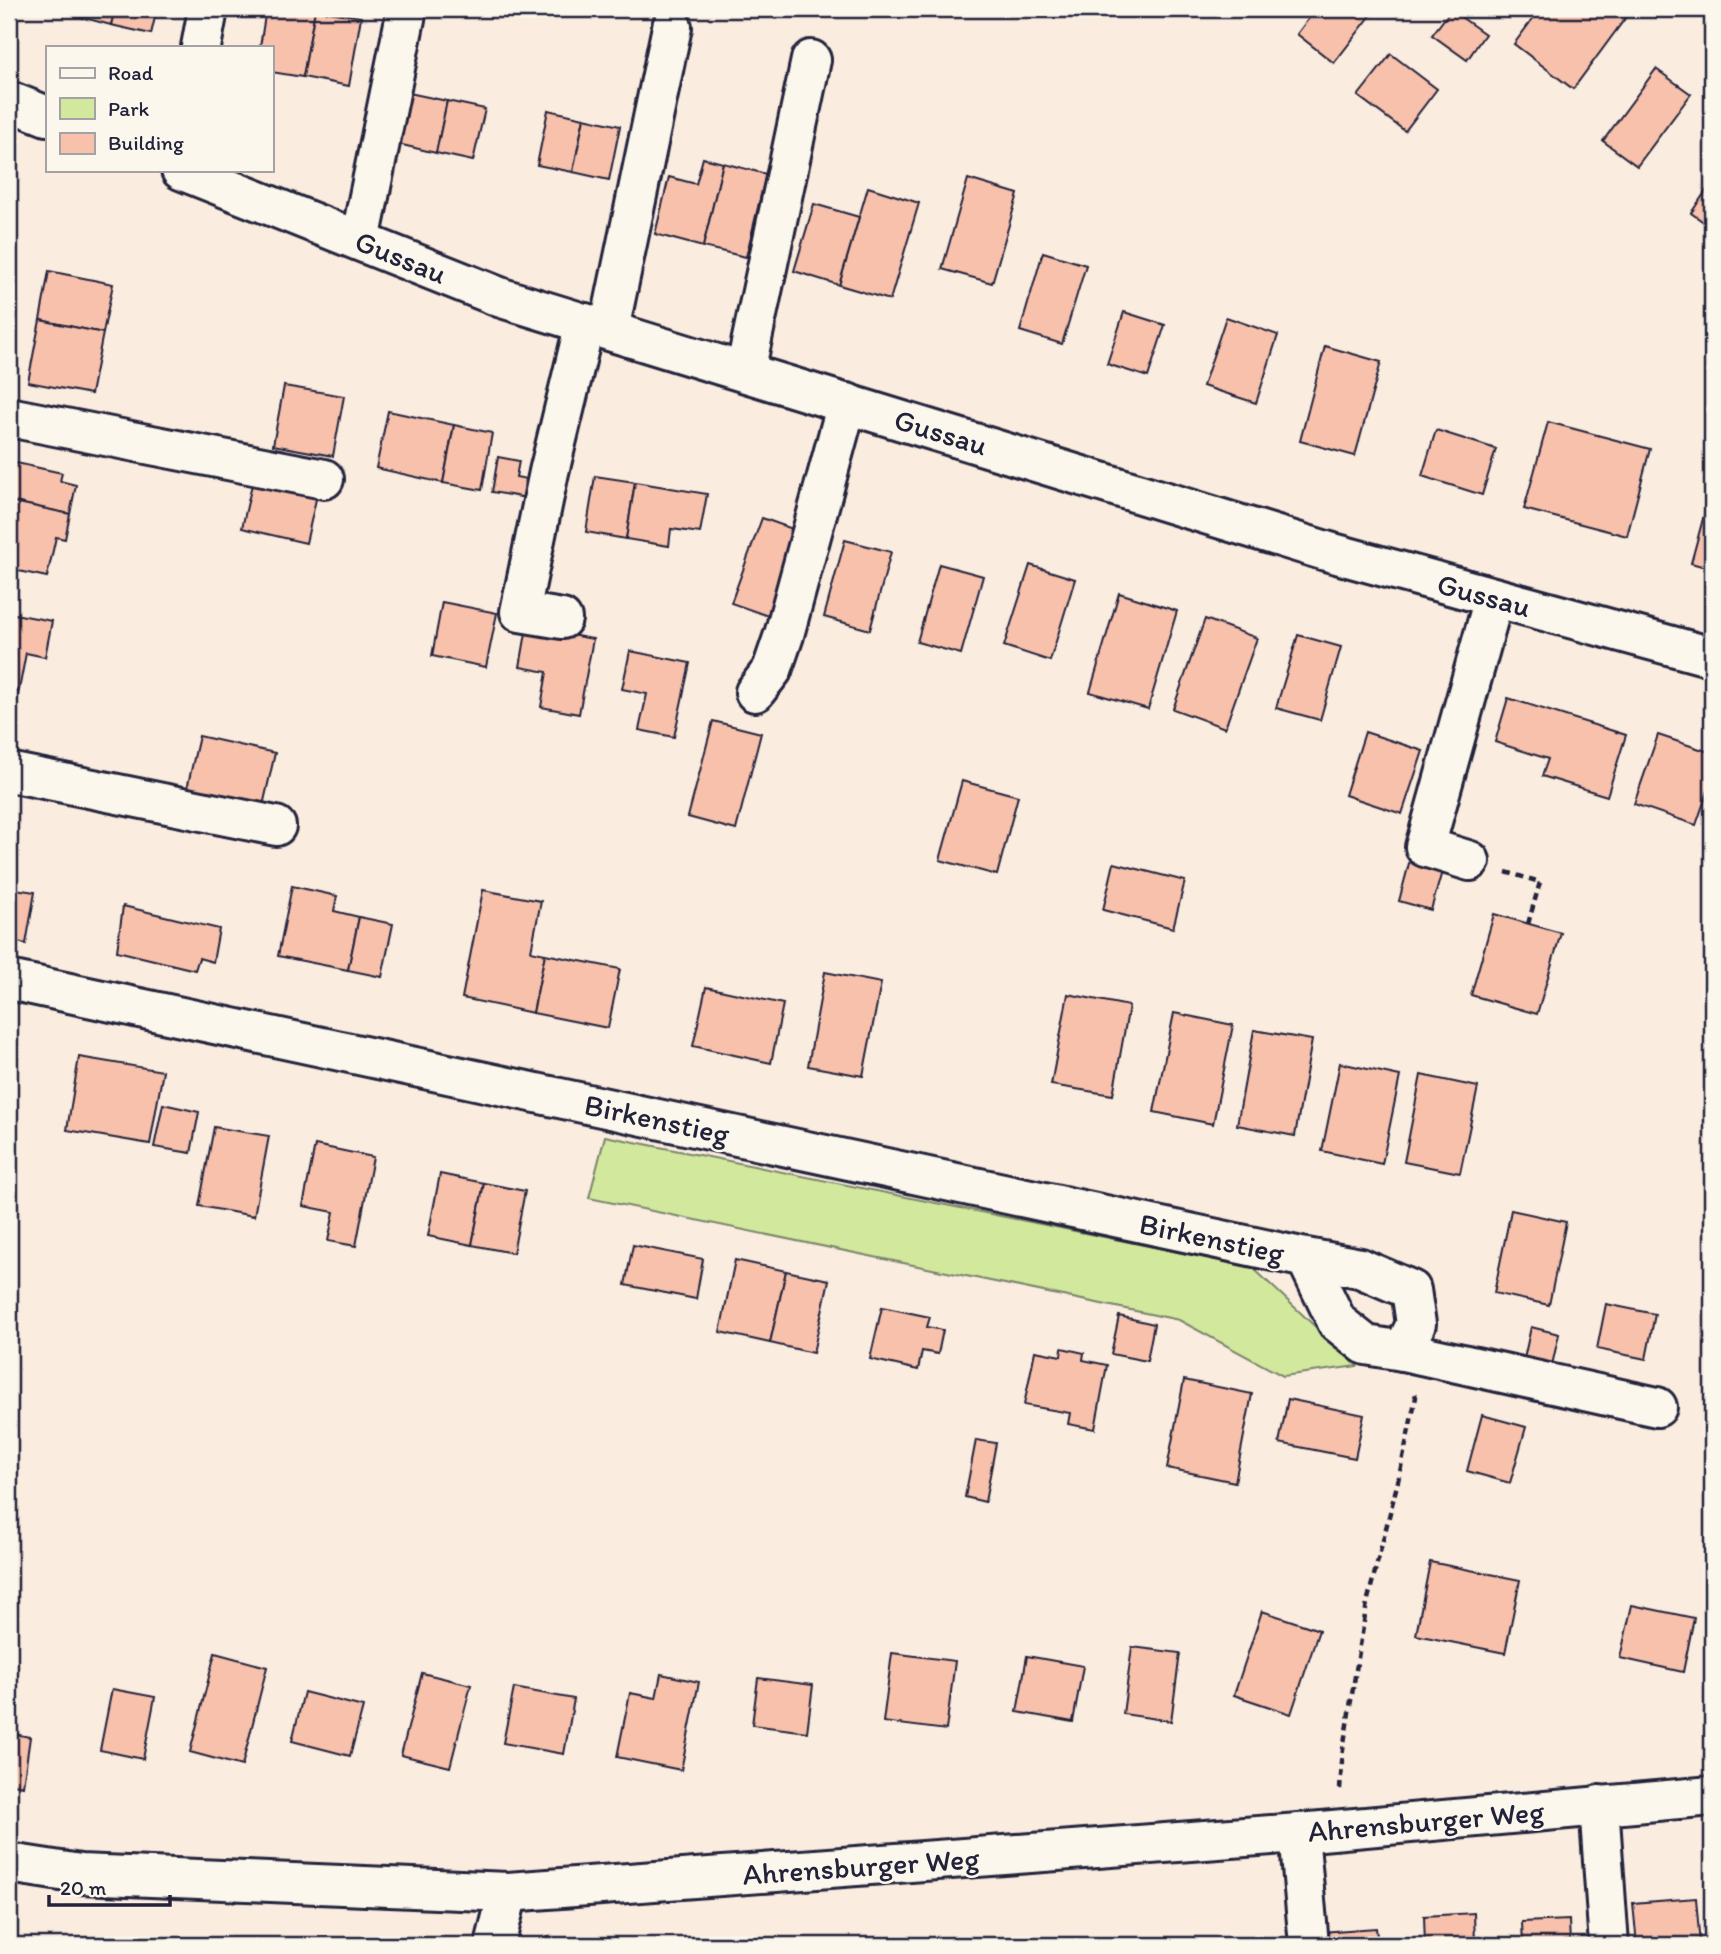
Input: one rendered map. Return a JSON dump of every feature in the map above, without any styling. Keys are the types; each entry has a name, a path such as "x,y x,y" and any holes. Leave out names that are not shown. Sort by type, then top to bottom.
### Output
{"street":[{"path":"201,46 208,9"},
{"path":"360,241 407,9"},
{"path":"562,619 520,612 550,472 597,327 672,27"},
{"path":"745,372 811,60"},
{"path":"9,100 46,116"},
{"name":"Gussau","path":"186,172 502,298 1326,551 1712,657"},
{"path":"755,692 772,670 847,403"},
{"path":"9,417 324,479"},
{"path":"1470,861 1425,847 1494,598"},
{"path":"9,772 276,826"},
{"name":"Birkenstieg","path":"9,980 1360,1268 1411,1290 1416,1324 1403,1351 1366,1345 1337,1322 1306,1258"},
{"path":"1403,1351 1657,1407"},
{"name":"Ahrensburger Weg","path":"9,1863 80,1874 508,1892 1299,1833 1712,1796"},
{"path":"1599,1805 1609,1945"},
{"path":"1299,1833 1309,1945"},
{"path":"495,1945 508,1892"}],"path":[{"path":"1470,861 1540,882 1528,924"},
{"path":"1337,1829 1343,1749 1367,1603 1416,1398 1403,1351"}],"green space":[{"path":"605,1136 1252,1267 1357,1366 1283,1376 1179,1320 589,1198"}],"building":[{"path":"74,9 115,9 111,25 73,15"},
{"path":"115,9 157,9 151,34 111,25"},
{"path":"266,9 315,10 303,77 273,72 273,46 260,46"},
{"path":"1316,9 1365,9 1372,14 1334,63 1297,34"},
{"path":"1540,9 1632,9 1573,89 1514,44"},
{"path":"315,10 361,17 349,86 303,77"},
{"path":"1451,10 1485,34 1467,60 1432,35"},
{"path":"1391,54 1437,89 1405,131 1358,96"},
{"path":"1656,69 1691,94 1637,166 1603,141"},
{"path":"409,93 447,101 436,153 398,144"},
{"path":"447,101 485,109 473,161 436,153"},
{"path":"548,110 584,118 573,172 537,165"},
{"path":"584,118 620,126 609,180 573,172"},
{"path":"703,158 723,163 703,247 655,234 669,177 696,184"},
{"path":"723,163 766,174 746,257 703,247"},
{"path":"968,179 1018,194 992,283 942,269"},
{"path":"1712,182 1712,228 1691,213"},
{"path":"868,187 919,203 890,300 839,285"},
{"path":"814,204 859,217 839,285 794,271"},
{"path":"1043,252 1086,265 1062,344 1020,331"},
{"path":"49,271 113,284 103,333 40,320"},
{"path":"1124,312 1165,325 1148,377 1107,364"},
{"path":"1226,317 1278,335 1256,403 1203,386"},
{"path":"40,320 103,333 91,394 28,382"},
{"path":"1325,346 1381,362 1355,456 1300,441"},
{"path":"284,386 344,396 333,456 273,445"},
{"path":"388,411 454,425 443,483 376,468"},
{"path":"1548,422 1650,449 1627,536 1524,509"},
{"path":"454,425 492,433 482,490 443,483"},
{"path":"1436,430 1496,449 1482,495 1422,476"},
{"path":"498,457 519,461 516,477 537,481 533,499 492,492"},
{"path":"12,462 62,473 60,481 76,485 70,514 9,501"},
{"path":"255,471 319,486 306,543 242,528"},
{"path":"595,476 635,482 626,539 586,532"},
{"path":"635,482 707,494 700,533 671,529 669,546 626,539"},
{"path":"9,501 70,514 65,539 56,537 47,577 9,569"},
{"path":"1707,504 1712,505 1712,569 1691,563"},
{"path":"762,518 804,533 774,618 731,603"},
{"path":"845,540 891,552 870,630 824,617"},
{"path":"939,564 983,576 961,654 917,642"},
{"path":"1030,565 1075,579 1050,661 1004,646"},
{"path":"1119,593 1177,611 1148,709 1090,692"},
{"path":"442,602 497,613 486,667 432,656"},
{"path":"9,613 52,621 45,657 26,653 19,690 9,688"},
{"path":"1205,619 1257,638 1225,728 1173,709"},
{"path":"527,627 593,639 579,714 541,707 547,672 520,667"},
{"path":"1298,635 1341,647 1320,720 1276,708"},
{"path":"630,651 690,663 674,737 639,730 647,694 622,689"},
{"path":"9,688 19,690 11,728 9,728"},
{"path":"1508,698 1626,735 1607,796 1542,776 1548,759 1495,742"},
{"path":"713,721 761,733 736,830 688,817"},
{"path":"1365,732 1423,751 1402,814 1345,795"},
{"path":"1658,735 1712,753 1712,779 1696,825 1634,804"},
{"path":"199,736 275,753 260,819 184,802"},
{"path":"962,781 1018,796 997,875 940,860"},
{"path":"1412,852 1445,861 1431,910 1399,901"},
{"path":"1114,863 1185,881 1173,928 1103,910"},
{"path":"292,886 337,896 334,911 359,917 348,970 278,956"},
{"path":"9,888 35,892 26,944 9,940"},
{"path":"483,890 541,901 531,951 545,954 533,1013 462,998"},
{"path":"123,906 219,929 213,962 199,958 195,970 117,951"},
{"path":"1494,914 1561,933 1537,1014 1471,995"},
{"path":"359,917 393,924 382,977 348,970"},
{"path":"545,954 620,969 608,1028 533,1013"},
{"path":"825,972 881,983 863,1076 808,1066"},
{"path":"706,987 783,1004 771,1063 693,1046"},
{"path":"1068,994 1129,1006 1113,1095 1051,1085"},
{"path":"1174,1013 1233,1025 1213,1124 1154,1112"},
{"path":"1254,1030 1312,1040 1295,1136 1237,1125"},
{"path":"79,1057 163,1071 150,1144 67,1130"},
{"path":"1340,1063 1400,1076 1382,1164 1322,1151"},
{"path":"1421,1075 1478,1087 1460,1173 1404,1162"},
{"path":"163,1104 199,1112 191,1153 154,1147"},
{"path":"214,1127 269,1136 254,1216 199,1206"},
{"path":"315,1145 373,1157 356,1246 328,1241 334,1212 303,1206"},
{"path":"440,1174 484,1183 472,1245 428,1236"},
{"path":"484,1183 525,1191 513,1253 472,1245"},
{"path":"1511,1210 1566,1222 1549,1305 1494,1293"},
{"path":"633,1245 703,1259 696,1299 625,1285"},
{"path":"735,1260 786,1271 770,1343 720,1332"},
{"path":"786,1271 829,1280 813,1353 770,1343"},
{"path":"1606,1304 1655,1314 1646,1359 1597,1349"},
{"path":"882,1307 930,1317 927,1327 943,1330 938,1354 922,1351 918,1370 870,1359"},
{"path":"1119,1316 1154,1324 1147,1361 1111,1354"},
{"path":"1531,1327 1559,1334 1550,1374 1522,1368"},
{"path":"1062,1348 1084,1353 1083,1360 1107,1365 1095,1429 1068,1424 1070,1413 1024,1405 1035,1351 1061,1356"},
{"path":"1184,1380 1252,1394 1235,1482 1167,1468"},
{"path":"1288,1399 1364,1415 1355,1458 1279,1443"},
{"path":"1482,1415 1526,1427 1510,1483 1467,1471"},
{"path":"976,1440 996,1443 985,1502 965,1497"},
{"path":"1430,1562 1520,1580 1505,1653 1416,1635"},
{"path":"1632,1605 1694,1618 1683,1672 1620,1658"},
{"path":"1262,1611 1319,1630 1291,1714 1234,1695"},
{"path":"1132,1647 1180,1653 1171,1721 1123,1714"},
{"path":"215,1653 267,1667 242,1766 190,1752"},
{"path":"892,1653 955,1661 946,1730 883,1722"},
{"path":"1027,1656 1083,1666 1073,1722 1017,1712"},
{"path":"422,1673 471,1685 450,1767 401,1755"},
{"path":"661,1674 699,1682 681,1770 617,1757 630,1693 656,1698"},
{"path":"758,1678 813,1685 807,1732 752,1725"},
{"path":"514,1688 574,1699 564,1754 503,1743"},
{"path":"112,1689 155,1697 143,1759 100,1750"},
{"path":"304,1692 363,1707 350,1756 292,1741"},
{"path":"9,1733 30,1737 23,1786 9,1783"},
{"path":"1696,1898 1700,1945 1637,1945 1633,1903"},
{"path":"1474,1913 1475,1945 1425,1945 1424,1916"},
{"path":"1569,1920 1570,1945 1523,1945 1522,1922"},
{"path":"1376,1928 1378,1945 1323,1945 1321,1932"}]}
